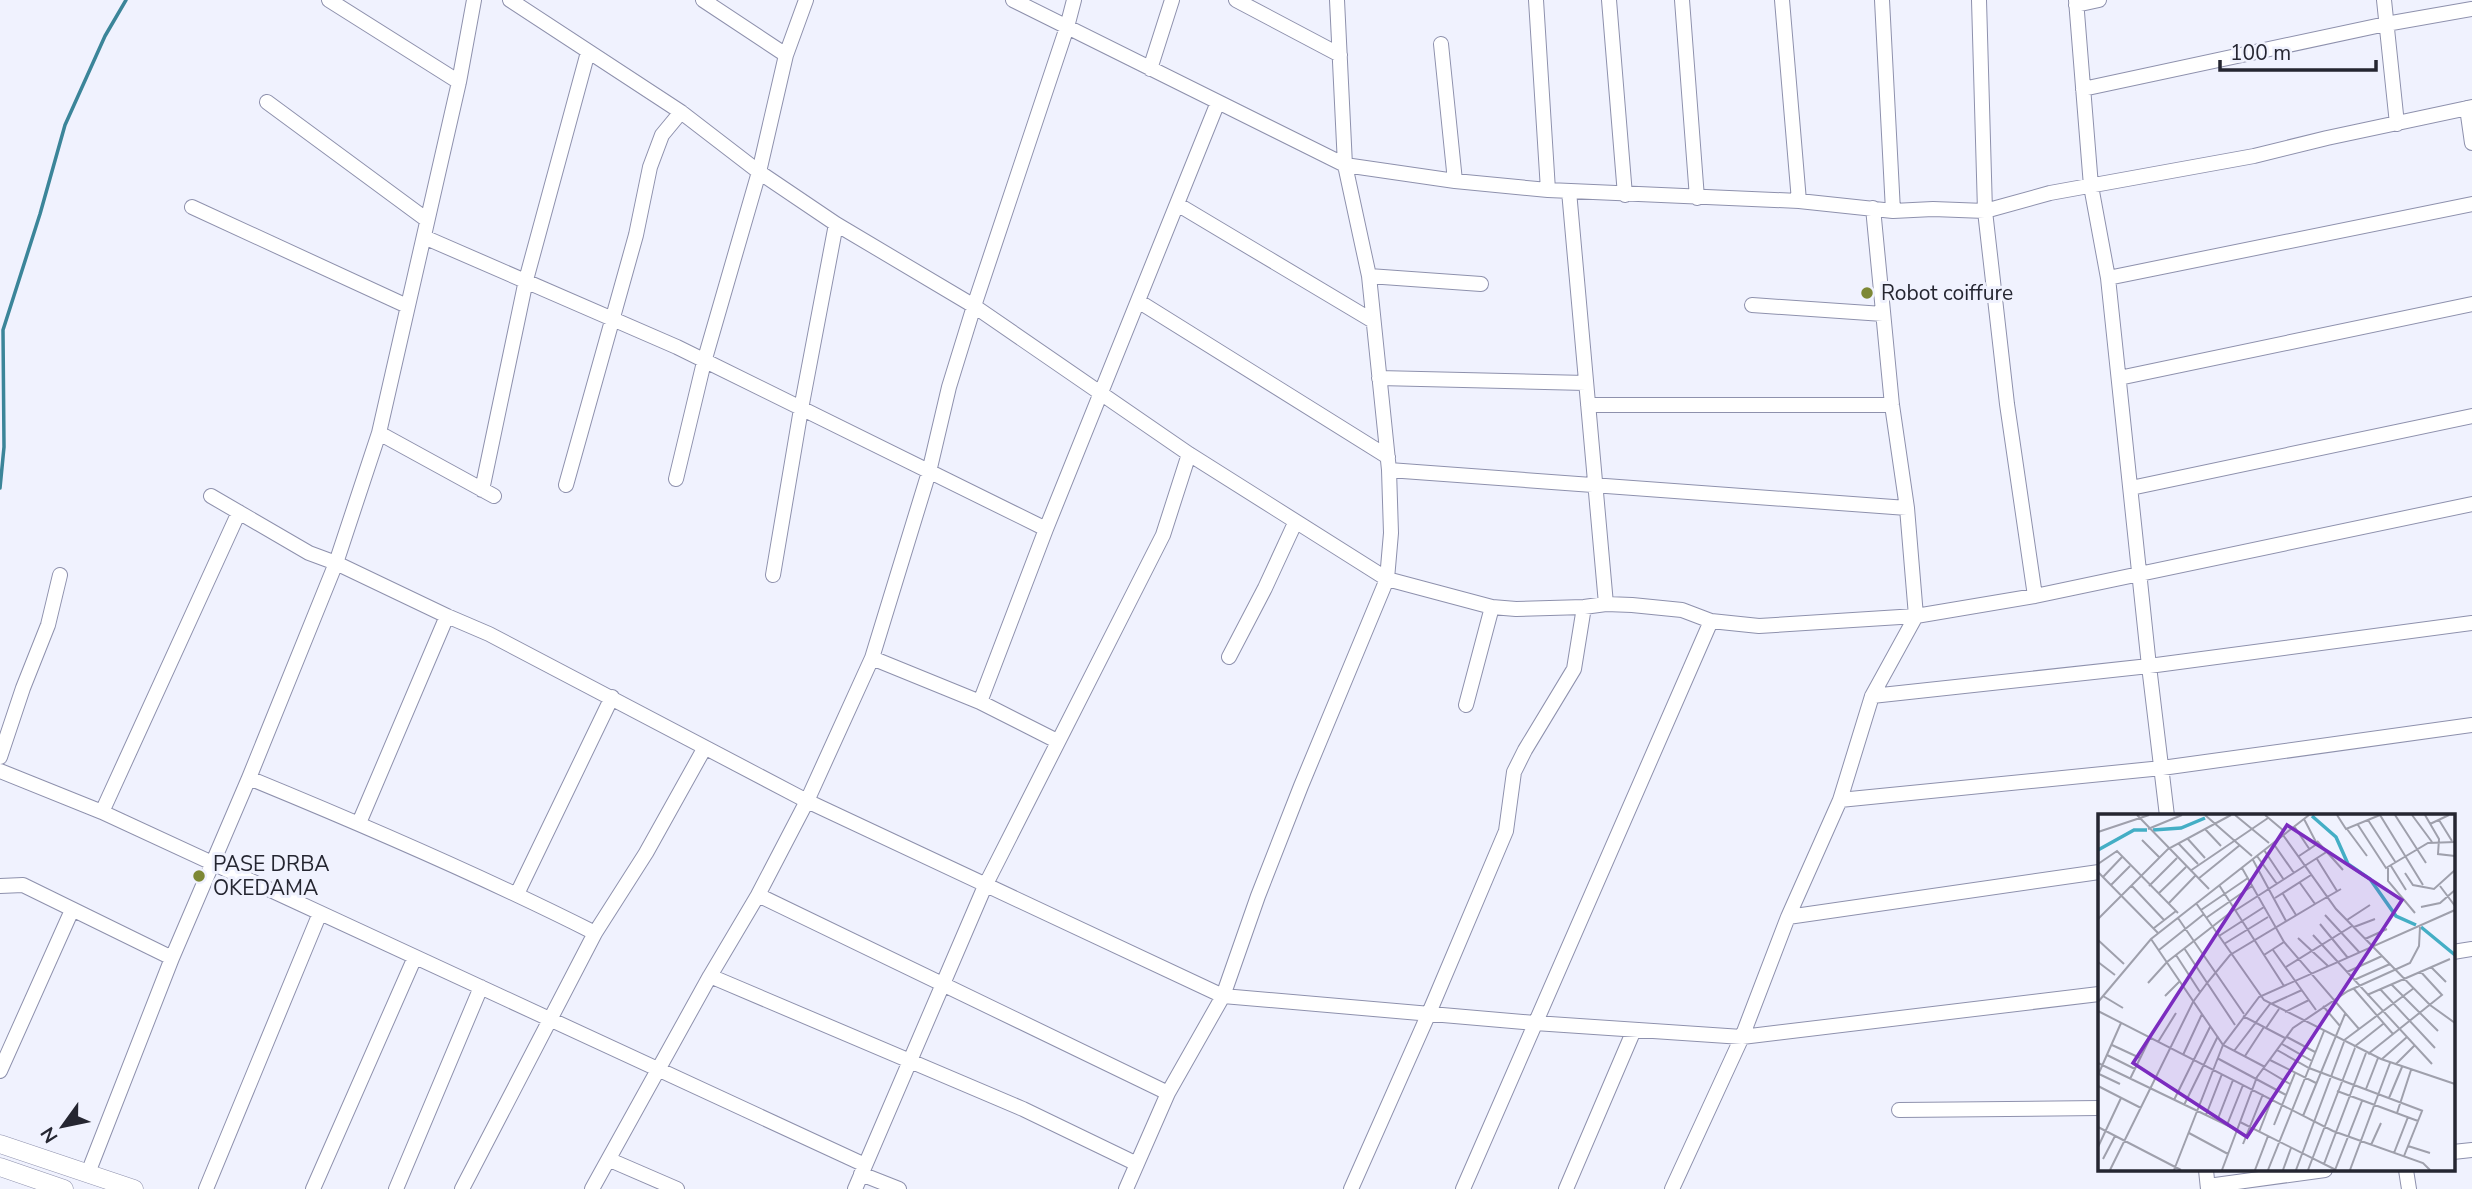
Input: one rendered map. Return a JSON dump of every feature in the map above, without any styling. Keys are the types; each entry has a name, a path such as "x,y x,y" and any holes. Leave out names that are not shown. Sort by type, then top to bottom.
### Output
{"main road":[{"path":"0,1144 134,1189"},
{"path":"0,1167 60,1188"}],"street":[{"path":"329,0 459,82"},
{"path":"88,1173 172,958 336,563 379,433 459,82 474,0"},
{"path":"510,0 681,112 759,173 836,224 974,306 1189,454 1295,523 1387,579 1492,607 1516,609 1606,604 1682,610 1711,621 1759,626 1916,616 2035,596 2472,504"},
{"path":"703,0 786,55"},
{"path":"676,479 705,362 759,173 786,55 806,0"},
{"path":"1013,0 1345,165 1455,181 1625,195 1799,201 1893,211 1985,211 2050,193 2254,156 2470,107 2472,143"},
{"path":"592,1189 709,976 758,895 807,801 872,658 929,472 974,306 1074,0"},
{"path":"1150,69 1172,0"},
{"path":"1236,0 1340,55"},
{"path":"1126,1189 1168,1093 1223,996 1301,786 1387,579 1391,533 1388,463 1368,276 1345,165 1337,0"},
{"path":"1536,0 1548,190"},
{"path":"1609,0 1625,195"},
{"path":"1682,0 1698,198"},
{"path":"1782,0 1799,201"},
{"path":"1882,0 1893,211"},
{"path":"1979,0 1985,211 2007,404 2035,596"},
{"path":"2099,0 2076,2 2091,186 2108,278 2148,666 2167,814"},
{"path":"2384,0 2397,124"},
{"path":"2083,89 2386,24 2472,9"},
{"path":"1441,44 1455,181"},
{"path":"379,433 488,493 526,280 588,52"},
{"path":"267,102 427,220"},
{"path":"980,702 1046,529 1218,102"},
{"path":"566,485 636,235 650,167 662,135 681,112"},
{"path":"1569,191 1606,604"},
{"path":"1177,204 1373,321"},
{"path":"2108,278 2472,204"},
{"path":"192,207 407,306"},
{"path":"1672,1189 1742,1037 1788,917 1840,800 1872,696 1916,616 1907,508 1892,405 1873,208"},
{"path":"773,575 836,224"},
{"path":"424,237 612,318 1046,529"},
{"path":"1368,276 1481,284"},
{"path":"1139,301 1388,463 1595,485 1907,508"},
{"path":"2119,378 2472,304"},
{"path":"1752,306 1883,314"},
{"path":"1379,378 1586,383"},
{"path":"1588,405 1892,405"},
{"path":"2131,488 2472,416"},
{"path":"855,1189 985,886 1163,535 1189,454"},
{"path":"211,496 309,553 489,634 807,801 1223,996 1535,1023 1742,1037 2098,994"},
{"path":"102,812 239,512"},
{"path":"1229,657 1295,523"},
{"path":"0,757 48,625 60,575"},
{"path":"1466,705 1492,607"},
{"path":"1351,1189 1506,831 1514,772 1574,669 1584,607"},
{"path":"359,823 447,616"},
{"path":"1463,1189 1711,621"},
{"path":"1872,696 2148,666 2472,623"},
{"path":"872,658 980,702 1057,741"},
{"path":"517,894 612,697"},
{"path":"1840,800 2162,768 2472,725"},
{"path":"462,1189 594,933 646,853 704,749"},
{"path":"0,771 102,812 550,1019 863,1169 899,1189"},
{"path":"248,778 359,823 517,894 594,933"},
{"path":"1788,917 2098,872"},
{"path":"0,886 23,885 172,958"},
{"path":"758,895 1168,1093"},
{"path":"0,1071 72,910"},
{"path":"206,1189 320,913"},
{"path":"2454,952 2472,949"},
{"path":"313,1189 415,957"},
{"path":"709,976 1023,1109 1137,1164"},
{"path":"396,1189 481,987"},
{"path":"1566,1189 1634,1030"},
{"path":"1899,1110 2098,1108"},
{"path":"2454,1153 2472,1150"},
{"path":"610,1160 677,1189"},
{"path":"2208,1187 2311,1172"}],"waterway":[{"path":"0,488 4,447 3,330 65,125 105,36 126,0"}],"place":[{"name":"Robot coiffure","path":"1867,293"},
{"name":"PASE DRBA OKEDAMA","path":"199,876"}]}
